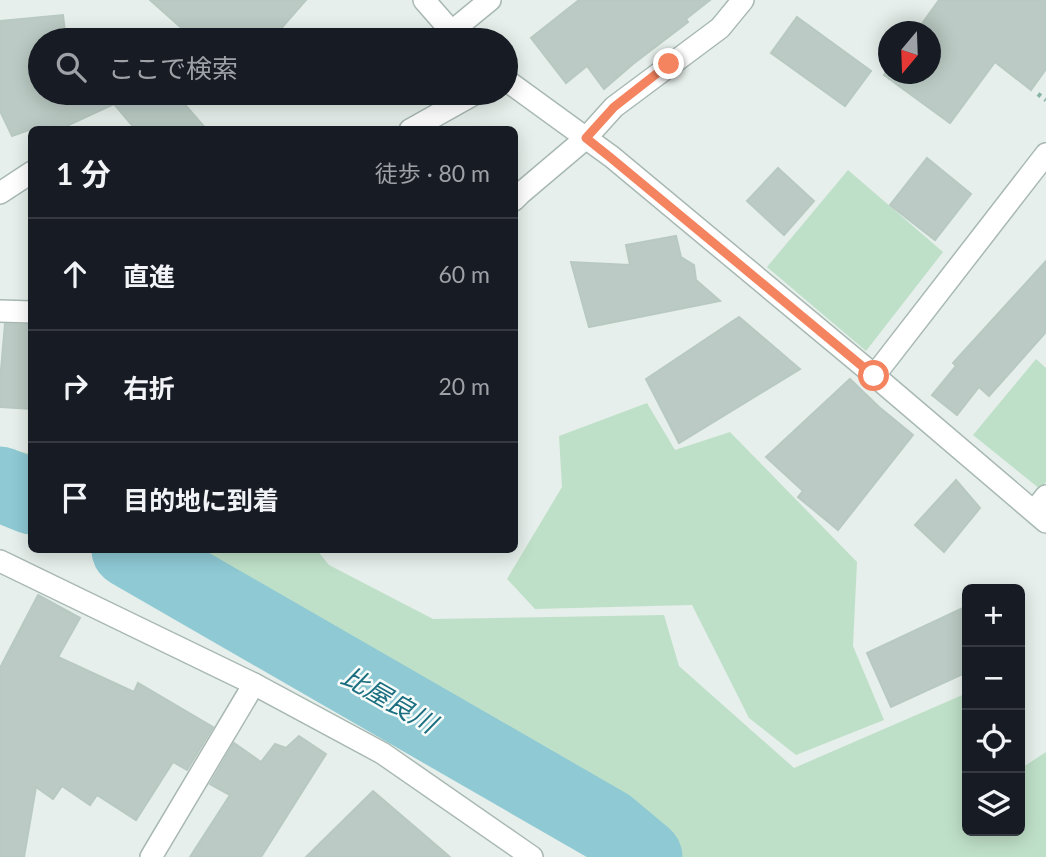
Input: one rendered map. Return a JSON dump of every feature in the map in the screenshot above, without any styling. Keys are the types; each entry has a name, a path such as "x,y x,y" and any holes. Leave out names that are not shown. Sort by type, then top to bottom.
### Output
{"street":[{"path":"424,0 448,28"},
{"path":"463,28 490,0"},
{"path":"518,196 586,138 614,107 720,28 743,0"},
{"path":"518,89 622,166 874,376 1042,510"},
{"path":"417,126 455,105"},
{"path":"874,376 1046,154"},
{"path":"0,193 28,175"},
{"path":"0,311 28,312"},
{"path":"0,561 254,684 382,753 532,857"},
{"path":"151,857 254,684"}],"path":[{"path":"1038,94 1046,100"}],"green space":[{"path":"848,170 943,252 866,351 767,267"},
{"path":"1036,359 1046,368 1046,482 1040,489 973,435"},
{"path":"647,403 675,450 730,432 857,562 853,646 884,720 796,755 749,718 692,605 535,609 507,579 562,487 559,436"},
{"path":"0,447 28,453 28,520 0,506"},
{"path":"95,553 319,553 329,565 433,619 664,615 679,666 794,768 962,695 962,836 1025,836 1025,766 1046,752 1046,857 597,857 568,827 224,616"}],"building":[{"path":"150,0 306,0 282,28 182,28"},
{"path":"579,0 710,0 686,19 688,22 604,89 587,66 566,83 531,38"},
{"path":"939,0 1046,0 1046,69 1031,90 995,62 950,123 896,84 941,84 941,21 924,21"},
{"path":"63,15 65,28 28,28 28,105 112,105 67,126 28,126 28,130 12,136 0,111 0,21"},
{"path":"797,17 871,71 845,106 771,53"},
{"path":"115,105 185,105 204,126 133,126"},
{"path":"927,158 971,194 935,240 890,205"},
{"path":"778,168 814,201 784,235 747,201"},
{"path":"676,236 681,257 694,265 696,280 720,301 589,327 571,262 630,265 626,245"},
{"path":"1046,261 1046,332 989,396 979,387 957,415 932,395 956,366 953,363"},
{"path":"739,317 800,369 679,443 646,379"},
{"path":"5,324 28,325 28,409 0,407"},
{"path":"850,379 913,435 838,530 798,497 803,491 766,457"},
{"path":"956,480 980,508 944,552 915,525"},
{"path":"38,595 80,618 58,657 134,692 138,683 213,727 187,770 173,762 136,820 97,795 90,805 62,786 53,799 36,787 24,857 0,857 0,668"},
{"path":"962,608 962,674 891,707 867,653"},
{"path":"299,736 326,754 261,857 190,857 230,795 210,784 234,743 261,762 275,744 286,748"},
{"path":"373,791 450,857 306,857"}],"waterway":[{"name":"比屋良川","path":"0,484 28,495"},
{"name":"比屋良川","path":"134,553 608,826 645,857"}],"route":[{"path":"669,64 614,107 586,138 874,376"}]}
